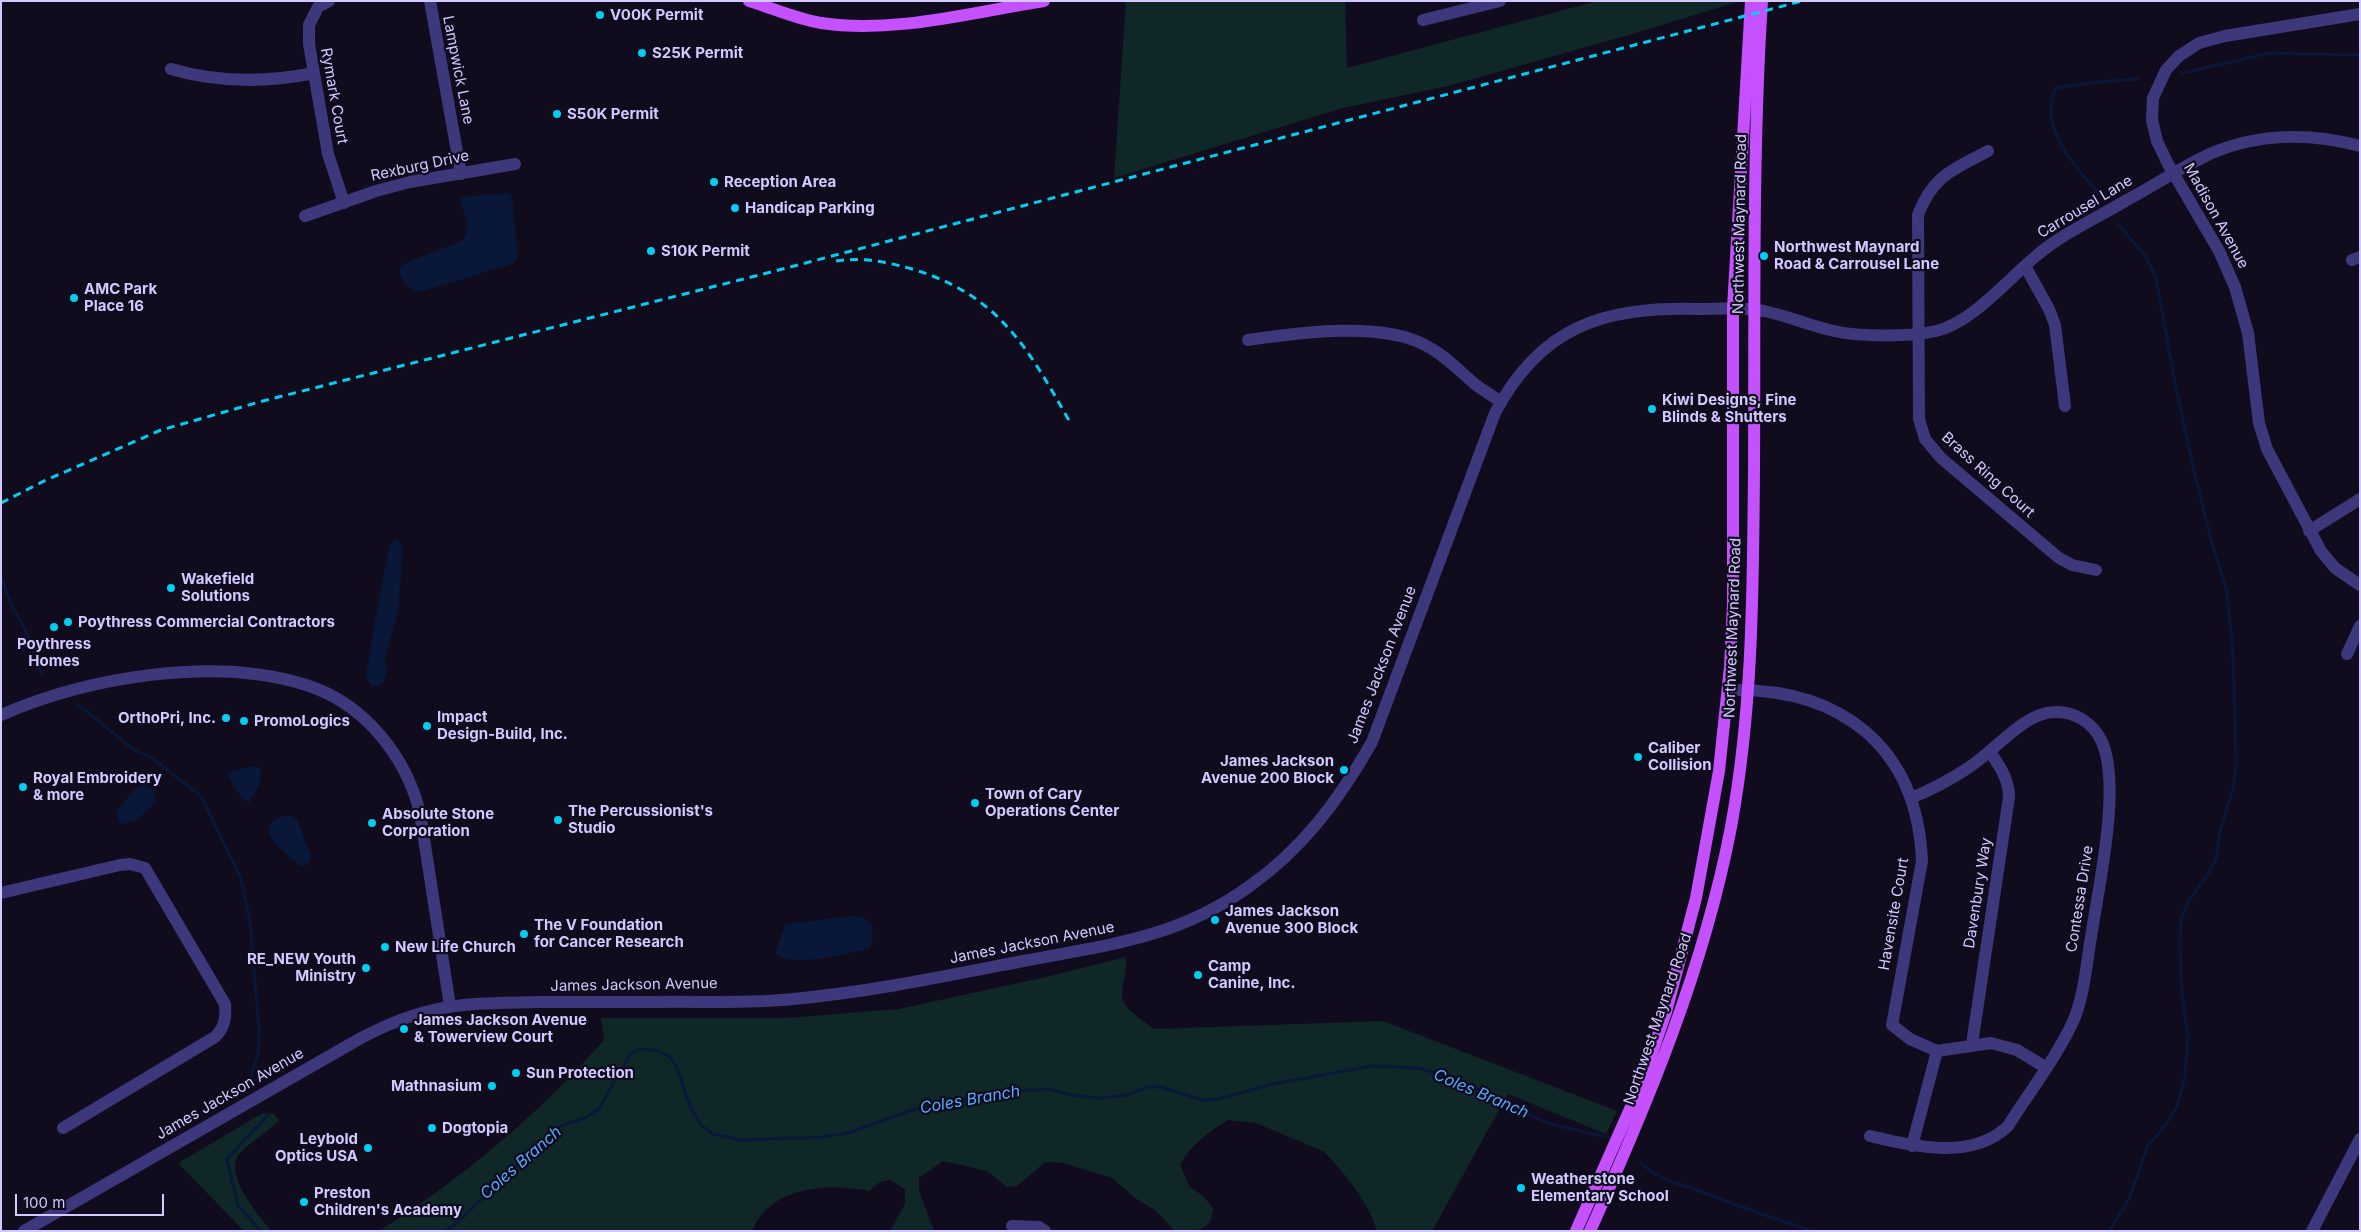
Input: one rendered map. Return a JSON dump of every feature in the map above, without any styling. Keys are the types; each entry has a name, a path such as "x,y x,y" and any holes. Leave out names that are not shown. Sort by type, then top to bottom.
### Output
{"main road":[{"path":"748,1 821,23 859,25 916,23 1041,1"},
{"name":"Northwest Maynard Road","path":"1590,1231 1658,1074 1696,964 1723,867 1732,824 1749,689 1753,596 1755,310 1751,1"},
{"name":"Northwest Maynard Road","path":"1576,1231 1642,1082 1681,962 1707,841 1719,771 1728,690 1733,604 1733,308 1752,63 1762,1"}],"street":[{"name":"Rymark Court","path":"329,1 318,6 309,24 309,44 328,154 344,203"},
{"name":"Lampwick Lane","path":"430,1 461,174"},
{"path":"1422,20 1500,1"},
{"name":"Madison Avenue","path":"2360,14 2208,39 2188,48 2166,70 2159,84 2152,108 2152,120 2157,140 2174,174 2219,251 2236,287 2248,333 2262,436 2277,471 2321,551 2335,568 2360,585"},
{"path":"172,69 219,80 252,82 290,78 314,73"},
{"name":"Carrousel Lane","path":"1755,310 1853,334 1937,331 1954,325 1974,311 2054,242 2212,153 2262,139 2301,136 2360,146"},
{"name":"Brass Ring Court","path":"1988,151 1943,176 1932,187 1921,207 1916,232 1919,419 1925,439 1930,447 2059,558 2072,565 2096,570"},
{"name":"Rexburg Drive","path":"305,216 376,191 410,182 515,164"},
{"path":"2025,266 2049,308 2055,325 2064,406"},
{"name":"James Jackson Avenue","path":"24,1231 361,1038 399,1020 450,1006 506,1003 790,1000 901,985 1138,940 1178,926 1210,911 1259,880 1308,835 1343,792 1372,742 1472,473 1501,402 1523,370 1548,346 1574,329 1597,319 1628,311 1661,308 1733,308 1755,310"},
{"path":"1248,340 1286,334 1367,331 1407,337 1424,344 1443,356 1477,386 1501,402"},
{"path":"2309,531 2360,499"},
{"path":"2347,654 2360,626"},
{"path":"1,715 84,686 160,674 248,674 306,685 332,697 374,726 404,767 411,784 421,822 450,1006"},
{"name":"Havensite Court","path":"1728,690 1749,689 1799,696 1824,705 1855,723 1885,751 1900,774 1911,798 1921,840 1922,861 1892,1025 1910,1039 1937,1051"},
{"name":"Contessa Drive","path":"1870,1136 1912,1146 1933,1147 1980,1144 1998,1136 2008,1126 2067,1033 2081,998 2108,824 2107,763 2102,740 2084,720 2064,712 2043,713 2034,717 1990,752 1953,777 1911,798"},
{"name":"Davenbury Way","path":"1972,1044 2009,797 2004,773 1990,752"},
{"path":"1,893 120,865 130,864 145,868 225,1004 226,1016 222,1029 215,1037 63,1128"},
{"path":"1912,1146 1937,1051 1972,1044 1991,1043 2005,1045 2045,1068"},
{"path":"2312,1231 2360,1139"},
{"path":"1012,1226 1039,1228 1045,1231"}],"green space":[{"path":"1126,1 1345,1 1347,68 1597,1 1740,1 1636,33 1448,86 1343,108 1114,178"},
{"path":"1126,957 1122,998 1131,1011 1154,1029 1383,1021 1617,1111 1606,1134 1508,1094 1432,1231 1377,1231 1362,1199 1338,1167 1323,1151 1256,1123 1228,1120 1207,1134 1195,1145 1180,1165 1190,1187 1203,1196 1213,1208 1212,1216 1206,1226 1190,1231 1175,1231 1155,1210 1135,1198 1112,1178 1063,1163 1045,1162 1017,1186 1007,1187 987,1171 943,1161 919,1178 919,1191 934,1231 890,1231 905,1204 905,1189 890,1180 880,1182 869,1191 819,1188 786,1196 772,1205 761,1216 752,1231 379,1231 470,1167 527,1119 604,1040 601,1018 787,1018 899,1009 1046,977"},
{"path":"263,1113 274,1114 279,1120 240,1153 236,1161 235,1171 244,1193 271,1231 244,1231 178,1163"}],"water":[{"path":"509,193 512,197 518,258 512,264 420,292 411,288 402,280 400,267 408,262 462,241 467,226 460,200 462,197"},
{"path":"397,539 403,548 398,612 385,659 387,671 384,681 378,686 371,685 366,676 378,603 390,545"},
{"path":"256,766 261,770 259,786 249,803 236,790 228,774 234,770"},
{"path":"143,783 152,791 156,802 136,821 119,823 116,811"},
{"path":"283,816 292,816 298,821 311,857 307,865 301,866 280,849 270,834 269,827 273,821"},
{"path":"853,916 864,918 872,926 873,939 869,949 810,960 787,959 778,956 776,950 785,925"}],"waterway":[{"path":"2183,73 2270,53 2360,55"},
{"path":"2100,195 2080,172 2062,146 2051,118 2051,103 2056,88 2138,79"},
{"path":"2109,1231 2129,1199 2148,1145 2165,1126 2177,1106 2185,1077 2188,1037 2182,995 2181,920 2188,902 2216,860 2220,831 2233,789 2236,762 2233,655 2227,592 2210,536 2194,471 2176,388 2156,279 2146,257 2118,224"},
{"path":"1,577 11,605 25,629 41,673"},
{"path":"79,705 134,750 152,758 201,796 240,876 250,921 259,1029 258,1054 250,1079"},
{"name":"Coles Branch","path":"445,1231 457,1223 557,1127 584,1118 599,1109 630,1054 640,1049 657,1050 670,1057 677,1068 691,1109 702,1126 713,1134 740,1140 823,1137 851,1132 912,1110 1000,1092 1048,1089 1077,1096 1101,1098 1127,1095 1147,1087 1161,1087 1202,1100 1218,1099 1268,1085 1372,1066 1417,1068 1429,1071 1467,1084 1547,1123 1605,1137"},
{"path":"261,1231 238,1206 227,1159 268,1115"},
{"name":"Coles Branch","path":"1640,1162 1656,1174 1670,1181 1812,1231"}],"railway":[{"path":"1,503 44,481 161,430 263,401 775,271 1802,1"},
{"path":"836,261 865,260 903,266 942,280 968,294 990,310 1009,328 1041,372 1071,424"}],"place":[{"name":"V00K Permit","path":"600,15"},
{"name":"S25K Permit","path":"642,53"},
{"name":"S50K Permit","path":"557,114"},
{"name":"Reception Area","path":"714,182"},
{"name":"Handicap Parking","path":"735,208"},
{"name":"S10K Permit","path":"651,251"},
{"name":"Northwest Maynard Road & Carrousel Lane","path":"1764,256"},
{"name":"AMC Park Place 16","path":"74,298"},
{"name":"Kiwi Designs, Fine Blinds & Shutters","path":"1652,409"},
{"name":"Wakefield Solutions","path":"171,588"},
{"name":"Poythress Commercial Contractors","path":"68,622"},
{"name":"Poythress Homes","path":"54,627"},
{"name":"OrthoPri, Inc.","path":"226,718"},
{"name":"PromoLogics","path":"244,721"},
{"name":"Impact Design-Build, Inc.","path":"427,726"},
{"name":"Caliber Collision","path":"1638,757"},
{"name":"James Jackson Avenue 200 Block","path":"1344,770"},
{"name":"Royal Embroidery & more","path":"23,787"},
{"name":"Town of Cary Operations Center","path":"975,803"},
{"name":"The Percussionist's Studio","path":"558,820"},
{"name":"Absolute Stone Corporation","path":"372,823"},
{"name":"James Jackson Avenue 300 Block","path":"1215,920"},
{"name":"The V Foundation for Cancer Research","path":"524,934"},
{"name":"New Life Church","path":"385,947"},
{"name":"RE_NEW Youth Ministry","path":"366,968"},
{"name":"Camp Canine, Inc.","path":"1198,975"},
{"name":"James Jackson Avenue & Towerview Court","path":"404,1029"},
{"name":"Sun Protection","path":"516,1073"},
{"name":"Mathnasium","path":"492,1086"},
{"name":"Dogtopia","path":"432,1128"},
{"name":"Leybold Optics USA","path":"368,1148"},
{"name":"Weatherstone Elementary School","path":"1521,1188"},
{"name":"Preston Children's Academy","path":"304,1202"}]}
